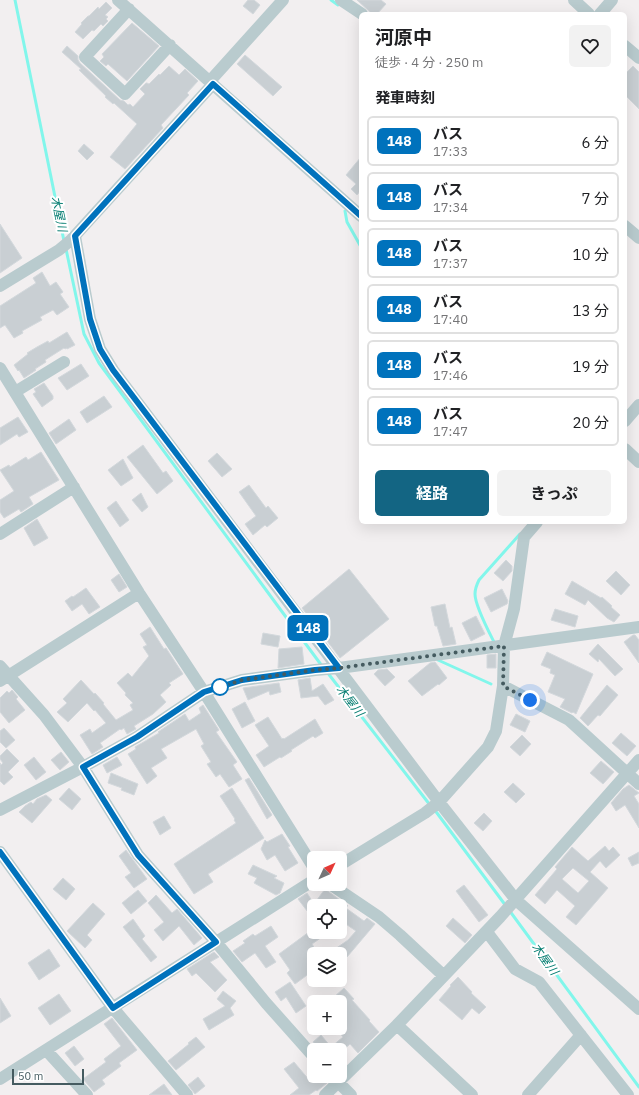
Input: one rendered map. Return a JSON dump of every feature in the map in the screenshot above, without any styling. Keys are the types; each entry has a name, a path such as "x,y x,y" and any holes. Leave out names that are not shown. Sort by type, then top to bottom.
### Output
{"street":[{"path":"118,0 359,214"},
{"path":"0,286 59,250 73,238 212,83 283,0"},
{"path":"341,0 359,12"},
{"path":"574,0 587,12"},
{"path":"602,12 612,0"},
{"path":"129,9 85,57 125,94 170,45"},
{"path":"627,48 639,58"},
{"path":"627,228 639,238"},
{"path":"73,238 90,319 100,349 113,370 439,802 516,900 639,1009"},
{"path":"15,392 64,362"},
{"path":"0,368 139,593 204,692 307,857"},
{"path":"627,419 639,405"},
{"path":"627,451 639,462"},
{"path":"0,534 74,487"},
{"path":"347,861 425,813 439,802 488,747 496,731 503,686 504,646 514,609 524,537 535,524"},
{"path":"4,678 139,593"},
{"path":"0,810 137,737 204,692 242,680 639,627"},
{"path":"0,666 4,678 44,715 83,767 138,855 216,942 266,1003 307,1049"},
{"path":"503,686 569,720 639,784"},
{"path":"347,1069 397,1025 487,932 639,760"},
{"path":"0,852 113,1008 187,1095"},
{"path":"0,1079 307,884"},
{"path":"340,891 379,917 444,976"},
{"path":"487,932 515,970 539,982 628,1095"},
{"path":"397,1025 472,1095"},
{"path":"528,1095 581,1034"},
{"path":"46,1050 88,1095"},
{"path":"325,1095 332,1083"},
{"path":"339,1083 351,1095"}],"building":[{"path":"248,0 254,0 260,5 253,14 243,6"},
{"path":"357,0 381,0 386,4 379,12 370,12"},
{"path":"106,2 112,8 105,15 108,17 106,19 108,21 103,26 101,24 94,31 92,30 83,39 75,32 88,16 98,7 99,9"},
{"path":"132,23 159,46 127,81 108,64 106,66 100,61 104,57 102,54"},
{"path":"67,46 78,56 80,63 120,100 124,101 128,105 130,104 133,107 145,94 140,89 146,83 149,84 169,66 179,75 185,69 198,81 187,93 189,95 161,125 163,128 125,169 110,157 137,124 114,103 113,104 105,97 106,96 79,70 81,69 62,52"},
{"path":"245,55 282,87 273,96 237,64"},
{"path":"633,66 639,72 639,109 627,97 627,72"},
{"path":"84,144 94,153 87,160 78,151"},
{"path":"359,159 359,192 357,195 351,189 356,184 346,175"},
{"path":"0,224 22,258 0,273"},
{"path":"42,272 50,286 56,282 63,292 60,294 69,307 57,315 53,310 40,317 42,320 22,331 23,333 14,338 5,325 0,328 0,306 36,283 33,278"},
{"path":"67,332 75,345 67,349 64,348 45,360 46,362 24,378 14,365 28,354 27,353 48,341 49,343"},
{"path":"81,364 89,376 67,390 58,378"},
{"path":"44,383 53,396 53,399 42,407 33,394 36,392 34,389"},
{"path":"104,396 112,407 87,423 80,412"},
{"path":"18,417 28,432 19,437 17,434 0,445 0,428"},
{"path":"69,419 76,430 56,444 49,433"},
{"path":"143,445 163,473 166,471 173,481 157,494 127,457"},
{"path":"41,452 59,480 29,497 33,504 21,512 19,509 4,518 0,512 0,500 14,491 0,470 9,465 10,467 26,457 28,460"},
{"path":"217,453 232,469 222,477 208,461"},
{"path":"123,459 133,478 121,486 108,470"},
{"path":"249,485 266,508 268,506 278,518 267,527 265,525 253,535 245,524 256,516 239,492"},
{"path":"141,493 148,507 142,512 132,500"},
{"path":"116,501 129,520 120,527 107,508"},
{"path":"37,519 48,538 34,546 24,528"},
{"path":"506,560 512,566 512,571 503,581 494,573"},
{"path":"349,569 389,619 340,658 302,608"},
{"path":"616,571 630,585 621,595 606,581"},
{"path":"119,574 127,587 119,592 111,580"},
{"path":"572,581 601,598 602,597 620,615 614,622 607,618 588,600 585,605 565,594"},
{"path":"86,588 100,607 89,614 82,604 72,611 65,601"},
{"path":"502,589 508,601 507,604 491,612 484,598"},
{"path":"445,604 450,628 452,627 456,644 443,646 437,626 435,626 431,607"},
{"path":"555,609 578,616 575,627 551,620"},
{"path":"476,616 485,634 471,641 462,623"},
{"path":"150,627 183,674 169,683 171,685 160,695 166,702 153,714 134,726 136,729 127,734 124,728 121,730 120,729 100,743 103,747 92,754 80,735 90,729 92,733 106,723 87,703 68,722 57,712 67,703 63,699 81,680 104,703 103,704 116,720 133,710 130,705 133,703 125,695 126,693 117,683 128,673 132,677 149,656 143,647 147,645 140,634"},
{"path":"263,633 280,636 278,647 261,644"},
{"path":"635,635 639,640 639,663 624,642"},
{"path":"598,644 623,669 615,676 599,659 598,662 589,654"},
{"path":"302,647 304,664 278,668 279,649"},
{"path":"547,652 593,674 576,714 560,707 565,699 548,692 555,675 550,673 551,669 541,665"},
{"path":"496,654 496,668 487,668 487,655"},
{"path":"435,662 447,678 422,696 408,681 430,663"},
{"path":"387,669 395,677 385,686 374,674 378,670"},
{"path":"310,678 312,691 323,684 334,700 325,705 318,696 301,698 298,680"},
{"path":"279,683 281,692 270,695 269,691 248,700 243,688"},
{"path":"607,685 618,695 600,716 598,715 588,726 580,718"},
{"path":"12,690 18,697 16,699 25,710 9,723 0,712 0,698 7,691 9,693"},
{"path":"245,702 255,721 242,728 232,709"},
{"path":"203,705 219,730 216,732 237,762 233,765 242,779 229,787 220,774 216,777 207,764 211,762 201,746 204,744 196,729 161,749 167,758 151,768 157,776 147,784 128,754 136,749 135,747 159,733 158,732 185,714 189,721 201,713 199,708"},
{"path":"516,714 530,721 525,732 510,725"},
{"path":"268,717 282,739 315,719 323,733 315,738 313,736 281,758 280,757 264,767 256,755 269,746 255,725"},
{"path":"4,728 15,740 6,748 0,742 0,731"},
{"path":"621,733 636,746 627,756 612,743"},
{"path":"522,735 531,744 520,756 510,747"},
{"path":"7,749 19,761 8,772 13,777 4,785 0,781 0,763 1,765 3,763 0,756"},
{"path":"61,752 69,762 60,770 51,760"},
{"path":"34,757 46,772 36,780 24,765"},
{"path":"117,757 122,765 107,773 103,765"},
{"path":"601,761 614,772 603,784 590,773"},
{"path":"111,773 138,784 134,795 121,790 122,788 108,783"},
{"path":"249,778 272,815 267,819 245,780"},
{"path":"513,783 525,794 516,803 504,792"},
{"path":"629,785 639,793 634,796 639,804 639,828 625,805 616,811 611,803 623,789"},
{"path":"69,788 81,799 72,810 59,799"},
{"path":"232,788 264,838 208,874 213,882 194,894 174,864 236,823 220,796"},
{"path":"46,795 52,800 32,823 19,812 31,802 33,804 37,799"},
{"path":"484,813 492,821 483,831 474,823"},
{"path":"164,816 171,828 160,835 153,822"},
{"path":"282,834 290,846 288,847 298,863 285,871 275,855 267,860 261,849 265,840 267,842"},
{"path":"605,846 609,851 613,847 620,855 606,868 600,861 590,872 608,888 576,925 566,917 575,906 557,890 545,904 535,895 557,869 555,867 572,847 588,861","holes":["573,868 589,881 578,893 562,879"]},
{"path":"126,850 147,879 134,888 125,877 131,873 119,856"},
{"path":"639,852 639,863 632,866 628,858"},
{"path":"253,865 277,876 274,878 284,883 280,893 276,895 254,883 257,878 248,874"},
{"path":"63,878 75,889 66,900 53,889"},
{"path":"464,885 488,915 479,922 456,891"},
{"path":"138,890 147,901 131,914 122,903"},
{"path":"324,891 328,891 339,899 318,899"},
{"path":"307,893 311,899 307,899 307,911 298,899"},
{"path":"156,895 172,913 177,909 202,938 194,945 179,926 163,941 154,930 164,922 148,903"},
{"path":"93,903 105,914 87,935 92,940 85,948 67,931"},
{"path":"347,909 364,921 367,918 375,924 347,957 347,947 338,947 348,940 356,931 347,925"},
{"path":"453,918 472,935 465,943 446,926"},
{"path":"133,919 145,936 142,939 157,957 151,962 123,927"},
{"path":"271,926 278,937 265,946 276,962 266,968 255,953 242,962 233,951 245,943 243,941 253,934 255,936"},
{"path":"307,933 307,939 319,939 312,944 314,947 307,947 307,975 295,984 287,973 290,970 279,954"},
{"path":"49,949 60,966 39,980 28,963"},
{"path":"214,952 219,957 210,962 227,980 215,992 196,973 192,976 187,969"},
{"path":"458,977 472,992 471,993 486,1007 479,1014 472,1008 462,1020 439,1000"},
{"path":"290,982 306,1006 296,1013 286,997 281,1001 275,992"},
{"path":"344,988 354,999 352,1000 379,1032 358,1053 350,1044 347,1047 347,1043 336,1043 343,1037 341,1035 347,1035 347,995 336,995"},
{"path":"223,991 236,1001 230,1008 234,1015 209,1030 203,1019 225,1006 217,999"},
{"path":"59,994 71,1011 50,1025 38,1008"},
{"path":"0,998 11,1016 0,1023"},
{"path":"112,1018 137,1050 119,1063 121,1066 102,1080 105,1084 94,1092 83,1079 106,1062 104,1059 121,1046 104,1024"},
{"path":"321,1035 328,1043 314,1043 313,1042"},
{"path":"196,1037 205,1047 176,1070 168,1061"},
{"path":"74,1046 84,1059 75,1066 65,1053"},
{"path":"294,1062 307,1077 307,1083 327,1083 309,1095 290,1095 299,1088 284,1069"},
{"path":"198,1077 205,1086 195,1094 188,1085"},
{"path":"164,1084 172,1095 149,1095"}],"waterway":[{"name":"木屋川","path":"15,0 64,241"},
{"path":"331,0 338,5"},
{"path":"345,211 347,222 359,243"},
{"name":"木屋川","path":"66,249 84,334 99,363 322,666"},
{"path":"495,644 477,605 475,594 476,588 479,580 520,534"},
{"path":"438,660 491,684"},
{"name":"木屋川","path":"327,672 430,805"},
{"name":"木屋川","path":"434,809 506,906"},
{"name":"木屋川","path":"509,910 639,1087"}],"bus line":[{"name":"148","path":"0,852 113,1008 216,942 138,855 83,767 137,737 204,692 242,680 339,668 113,370 100,349 90,319 75,236 213,84 359,214"}],"route":[{"path":"220,687 217,688 242,680 504,646 503,686 530,700"}]}
